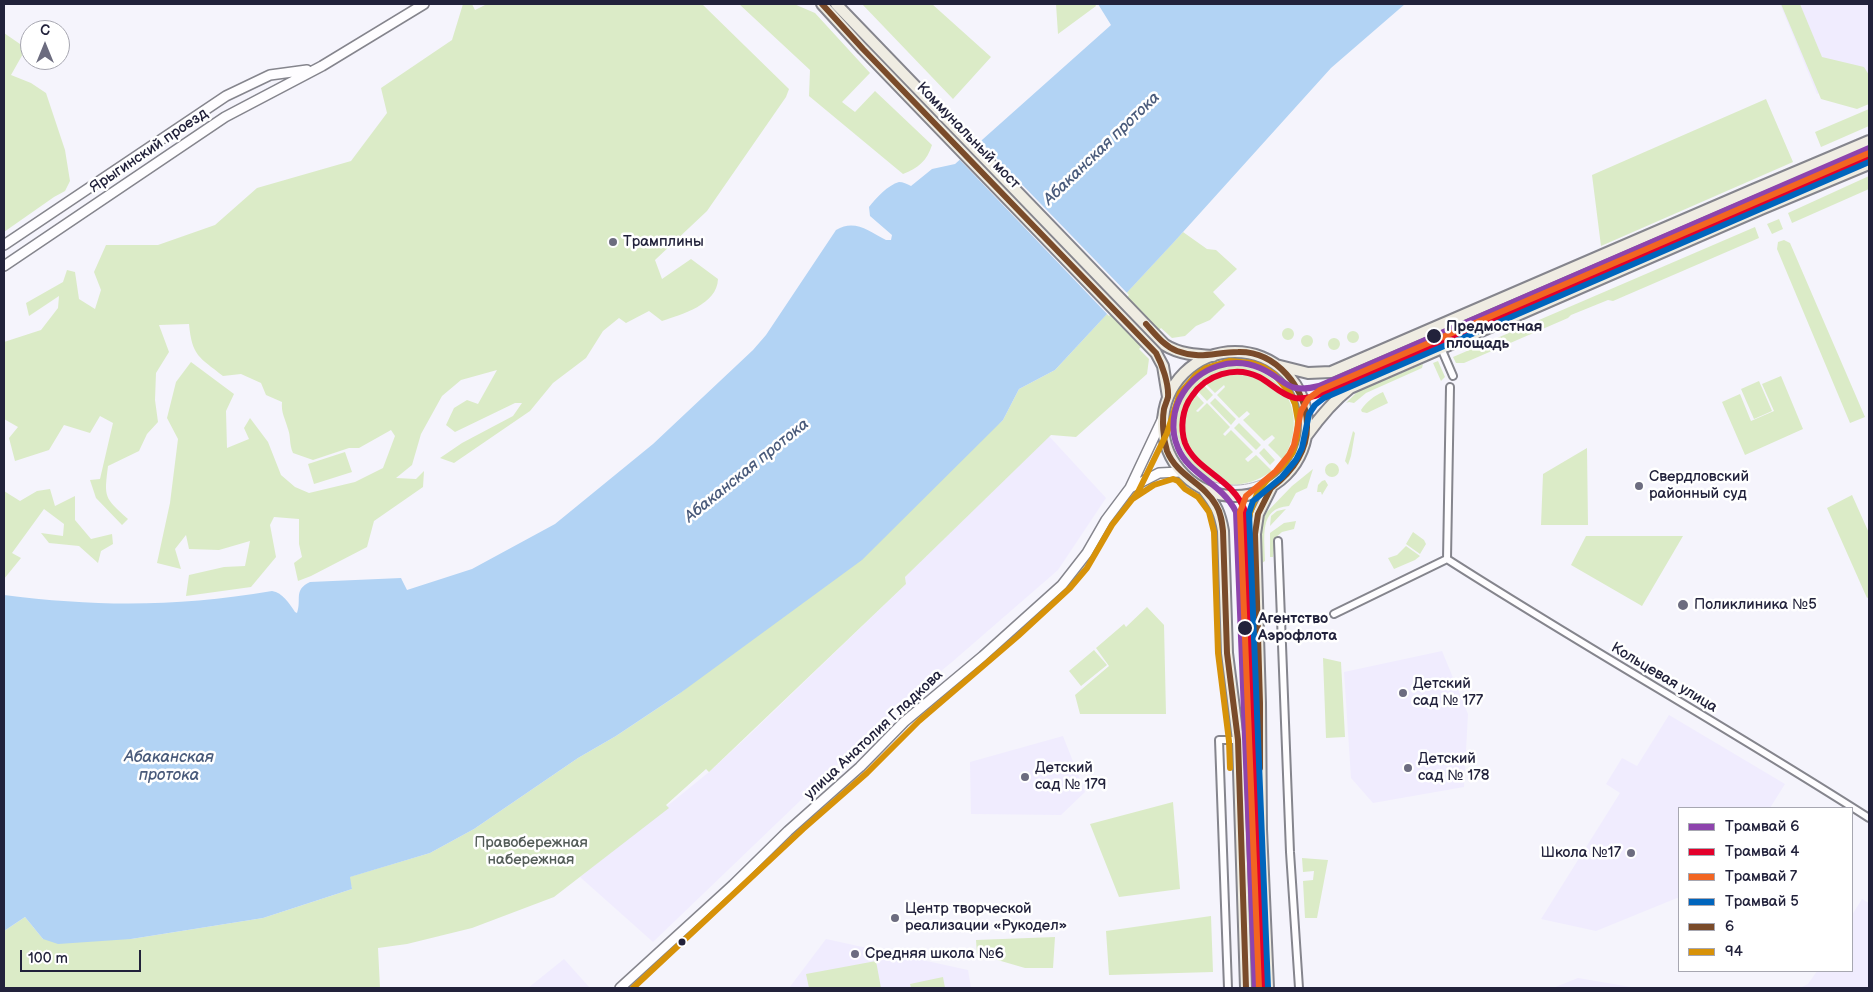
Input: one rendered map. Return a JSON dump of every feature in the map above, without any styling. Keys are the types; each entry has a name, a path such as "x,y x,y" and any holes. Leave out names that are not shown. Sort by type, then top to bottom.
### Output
{"highway":[{"name":"Коммунальный мост","path":"822,4 863,50 1156,353 1163,366 1168,397"},
{"name":"Коммунальный мост","path":"836,4 873,40 1165,344 1174,350 1195,355 1213,356"},
{"path":"1276,365 1308,373 1331,372 1869,141"},
{"path":"1307,435 1307,415 1302,396 1291,378 1267,359 1244,352 1213,356 1201,361 1186,372 1174,386 1168,397 1163,418 1164,440 1167,450 1180,472 1194,484 1215,494 1238,497 1249,496 1271,488 1290,472 1298,460 1307,435 1335,399 1350,388 1869,164"},
{"path":"1268,988 1261,838 1260,704 1255,534 1258,514 1271,488"},
{"path":"1204,490 1216,504 1221,517 1223,532 1227,653 1238,740 1246,988"}],"main road":[{"name":"Ярыгинский проезд","path":"4,266 236,110 322,66 424,4"},
{"name":"Ярыгинский проезд","path":"4,245 226,96 270,75 315,69"},
{"path":"226,96 236,110"},
{"path":"1130,488 1163,418"},
{"path":"1130,488 1159,473 1180,472"},
{"name":"улица Анатолия Гладкова","path":"620,988 733,885 788,831 860,767 904,722 1062,585 1087,553 1106,520 1130,488"}],"street":[{"path":"1441,348 1453,376"},
{"path":"1334,614 1447,559 1450,387"},
{"path":"1278,541 1290,852 1299,988"},
{"name":"Кольцевая улица","path":"1447,559 1609,660 1778,760 1852,807"},
{"path":"1228,988 1219,740 1238,740"},
{"name":"Кольцевая улица","path":"1853,808 1869,818"}],"shaded area":[{"path":"1780,4 1869,4 1869,74 1817,94"},
{"path":"1049,436 1106,498 1058,570 902,703 653,942 580,877 709,772 747,737 906,584 905,577"},
{"path":"1442,651 1468,714 1464,787 1373,803 1351,778 1344,672"},
{"name":"Школа №17","path":"1669,715 1785,784 1771,807 1678,807 1678,898 1596,931 1541,919 1620,793 1606,784 1622,758 1637,766"},
{"name":"Детский сад № 179","path":"1063,736 1085,792 1061,815 971,814 970,762"},
{"path":"1862,899 1869,903 1869,988 1800,988 1808,984 1816,972 1853,972 1853,913"},
{"name":"Средняя школа №6","path":"826,939 968,970 971,988 789,988"},
{"path":"564,959 590,988 528,988"},
{"path":"1578,978 1631,987 1634,988 1553,988"}],"green space":[{"path":"463,4 472,4 475,10 487,4 702,4 789,89 786,97 707,211 655,260 662,279 691,259 718,279 716,288 712,296 697,307 662,321 649,311 626,323 619,318 603,331 586,358 553,383 530,411 454,463 440,458 462,443 513,416 522,403 515,403 455,432 446,425 454,408 467,400 478,404 497,370 461,380 442,396 421,434 412,465 396,478 416,479 424,471 423,487 374,521 367,547 298,581 294,563 302,557 299,544 299,519 274,517 270,525 276,557 251,587 186,596 189,575 224,567 245,566 250,541 219,550 189,549 186,535 175,549 181,569 157,563 170,503 178,439 167,418 176,382 191,362 234,394 226,411 227,448 249,439 244,428 250,418 268,442 281,475 295,487 309,493 355,482 383,468 395,436 391,430 359,448 349,448 313,460 293,453 282,402 266,395 261,383 241,374 223,376 202,360 192,343 189,324 159,325 169,352 156,373 155,400 158,422 147,434 139,451 108,466 106,491 110,501 128,519 122,525 96,498 90,480 100,479 113,423 100,416 90,433 64,425 49,450 15,461 9,438 18,427 4,419 4,342 41,330 58,308 59,296 29,316 26,303 63,282 67,270 75,272 79,299 95,309 101,290 94,272 106,245 158,245 215,225 257,188 351,161 387,113 381,88 452,40"},
{"path":"739,4 794,4 815,13 870,73 842,102 855,112 875,91 932,145 925,160 903,174 809,96 810,70"},
{"path":"862,4 932,4 991,57 953,99"},
{"path":"1056,4 1095,4 1096,6 1058,34"},
{"path":"1781,4 1800,4 1822,57 1864,67 1869,75 1869,104 1857,109 1821,99"},
{"path":"4,33 20,44 20,59 11,75 31,83 46,93 65,150 70,181 65,191 4,232"},
{"path":"1766,99 1793,162 1601,246 1592,175"},
{"path":"1869,109 1869,126 1821,147 1815,132"},
{"path":"1869,176 1869,189 1792,223 1788,213"},
{"path":"1779,219 1783,229 1772,234 1767,224"},
{"path":"1755,227 1759,238 1613,301 1608,300 1571,315 1568,318 1464,363 1456,363 1453,357"},
{"name":"Правобережная набережная","path":"1183,232 1207,249 1216,250 1237,269 1213,292 1225,305 1210,320 1196,326 1185,336 1172,338 1161,328 1139,349 1149,359 1147,374 1076,437 1051,435 905,577 906,584 709,772 706,769 666,805 669,808 554,897 472,928 407,944 378,948 380,988 4,988 4,931 25,917 43,939 131,939 263,918 352,889 349,877 430,853 474,829 578,758 616,736 679,694 1003,420 1019,389 1055,370"},
{"path":"1784,240 1790,243 1865,417 1850,423 1777,249 1778,242"},
{"path":"1286,328 1290,328 1294,334 1290,340 1286,340 1282,336 1282,332"},
{"path":"1351,331 1355,331 1359,337 1355,343 1351,343 1347,339 1347,335"},
{"path":"1305,335 1309,335 1313,341 1309,347 1305,347 1301,343 1301,339"},
{"path":"1332,338 1336,338 1340,344 1336,350 1332,350 1328,346 1328,342"},
{"path":"1438,361 1445,377 1441,381 1433,363"},
{"path":"1423,364 1422,368 1366,393 1354,403 1346,403 1358,391"},
{"path":"1232,365 1251,368 1266,374 1279,384 1288,397 1293,411 1294,427 1291,443 1283,460 1268,445 1275,438 1272,435 1264,441 1243,420 1250,414 1247,411 1239,418 1217,395 1225,387 1224,385 1215,393 1202,380 1201,382 1213,395 1207,401 1195,388 1192,390 1204,403 1196,411 1198,412 1207,403 1230,427 1223,434 1225,436 1231,430 1253,452 1245,459 1248,462 1256,455 1272,471 1242,484 1215,481 1194,467 1181,445 1176,420 1182,396 1200,376"},
{"path":"1781,376 1803,429 1745,455 1722,402 1740,394 1751,421 1774,411 1762,384"},
{"path":"1759,381 1772,411 1754,419 1741,389"},
{"path":"1383,392 1388,403 1367,413 1362,412 1361,410 1368,401"},
{"path":"1215,398 1236,419 1231,425 1210,403"},
{"path":"1239,423 1261,445 1256,450 1234,428"},
{"path":"1353,431 1355,433 1348,465 1345,461"},
{"path":"1264,448 1275,460 1270,465 1259,453"},
{"path":"1587,448 1588,525 1541,525 1543,474"},
{"path":"345,452 352,472 314,484 308,464"},
{"path":"1329,463 1335,463 1339,470 1335,477 1329,477 1325,473 1325,467"},
{"path":"1313,469 1307,488 1296,493 1289,506 1272,512 1268,518 1264,534 1265,561 1262,563 1262,517 1292,486"},
{"path":"1325,480 1328,485 1322,495 1321,492 1317,492 1318,485"},
{"path":"50,489 55,506 75,496 75,520 91,539 112,534 113,544 101,551 98,563 79,546 49,543 41,533 63,536 64,524 44,509 12,553 21,558 4,579 4,491 20,501 37,491"},
{"path":"1852,495 1869,533 1869,597 1867,598 1827,508"},
{"path":"1286,509 1270,526 1271,516 1277,511"},
{"path":"1296,521 1294,529 1282,532 1275,538 1273,557 1270,557 1270,533 1284,523"},
{"path":"1413,532 1424,540 1426,544 1420,554 1406,544"},
{"path":"1586,536 1683,536 1642,606 1571,565"},
{"path":"1406,546 1420,556 1394,569 1388,558 1397,555"},
{"path":"1147,607 1164,625 1166,714 1080,714 1075,695 1109,666 1096,648 1124,624 1126,627"},
{"path":"1094,650 1107,665 1081,686 1069,671"},
{"path":"1323,658 1341,662 1345,737 1326,738"},
{"path":"1173,802 1180,889 1119,897 1090,824"},
{"path":"1302,858 1328,860 1317,918 1305,918 1303,881 1313,880 1314,871 1303,872"},
{"path":"1211,916 1213,972 1109,975 1106,931"},
{"path":"1055,937 1053,968 1025,968 977,954 976,940"},
{"path":"876,961 881,988 809,988 806,974"},
{"path":"943,977 945,988 911,988 910,984"}],"water":[{"name":"Абаканская протока","path":"1098,4 1405,4 1331,68 1055,370 1019,389 1003,420 862,560 679,694 616,736 578,758 474,829 430,853 350,877 352,889 263,918 131,939 58,944 43,939 25,917 4,931 4,595 72,602 138,604 204,600 272,591 283,596 297,613 300,592 310,582 401,578 407,590 472,569 555,524 653,444 753,350 766,335 836,230 855,226 886,240 891,240 892,235 870,216 869,207 875,200 887,189 899,182 911,186 932,169 955,164 1111,25"}],"pier":[{"path":"979,140 1129,295 1109,316 958,158"}],"tram line":[{"name":"6","path":"1255,988 1236,512 1223,494 1190,465 1178,448 1173,427 1177,405 1183,393 1198,376 1207,370 1217,366 1239,363 1260,368 1293,387 1300,389 1319,386 1869,148"},
{"name":"7","path":"1259,988 1240,512 1246,496 1276,471 1289,455 1294,445 1301,411 1308,399 1320,390 1869,153"},
{"name":"4","path":"1264,988 1245,511 1232,490 1197,461 1185,443 1183,419 1186,407 1192,396 1205,382 1231,372 1240,372 1259,377 1285,394 1295,398 1308,398 1321,394 1869,157"},
{"name":"5","path":"1268,988 1249,513 1253,501 1282,477 1296,460 1302,448 1309,414 1315,405 1324,398 1869,162"},
{"path":"1279,380 1288,393 1293,406 1296,420 1296,435"},
{"path":"1206,479 1222,484 1237,485 1252,483 1268,477"}],"transit line":[{"name":"6","path":"822,4 1156,353 1161,363 1168,392 1163,419 1167,451 1177,467 1211,497 1219,511 1223,531 1227,653 1238,740 1246,988"},
{"name":"6","path":"1146,324 1164,343 1172,349 1186,354 1201,355 1238,352 1252,353 1265,358 1276,365 1295,385 1305,411 1307,424 1305,444 1292,468 1271,488"},
{"name":"94","path":"633,988 803,829 867,773 919,721 1018,636 1070,588 1087,568 1112,525 1138,492 1167,433 1180,393 1196,375 1206,368 1229,361 1252,363 1274,374 1290,393 1295,404 1298,421 1297,437 1293,452 1283,466 1258,491 1250,513 1246,533 1251,703 1252,829 1259,988"},
{"name":"94","path":"1131,500 1154,485 1173,479 1198,497 1209,512 1214,532 1218,653 1229,741 1230,768"},
{"name":"6","path":"1260,768 1255,534 1258,514 1271,488"}],"place":[{"name":"Трамплины","path":"613,242"},
{"name":"Предмостная площадь","path":"1434,336"},
{"name":"Свердловский районный суд","path":"1639,486"},
{"name":"Поликлиника №5","path":"1683,605"},
{"name":"Агентство Аэрофлота","path":"1245,628"},
{"name":"Детский сад № 177","path":"1403,693"},
{"name":"Детский сад № 178","path":"1408,768"},
{"name":"Детский сад № 179","path":"1025,777"},
{"name":"Школа №17","path":"1631,853"},
{"name":"Центр творческой реализации «Рукодел»","path":"895,918"},
{"name":"Средняя школа №6","path":"855,954"}]}
